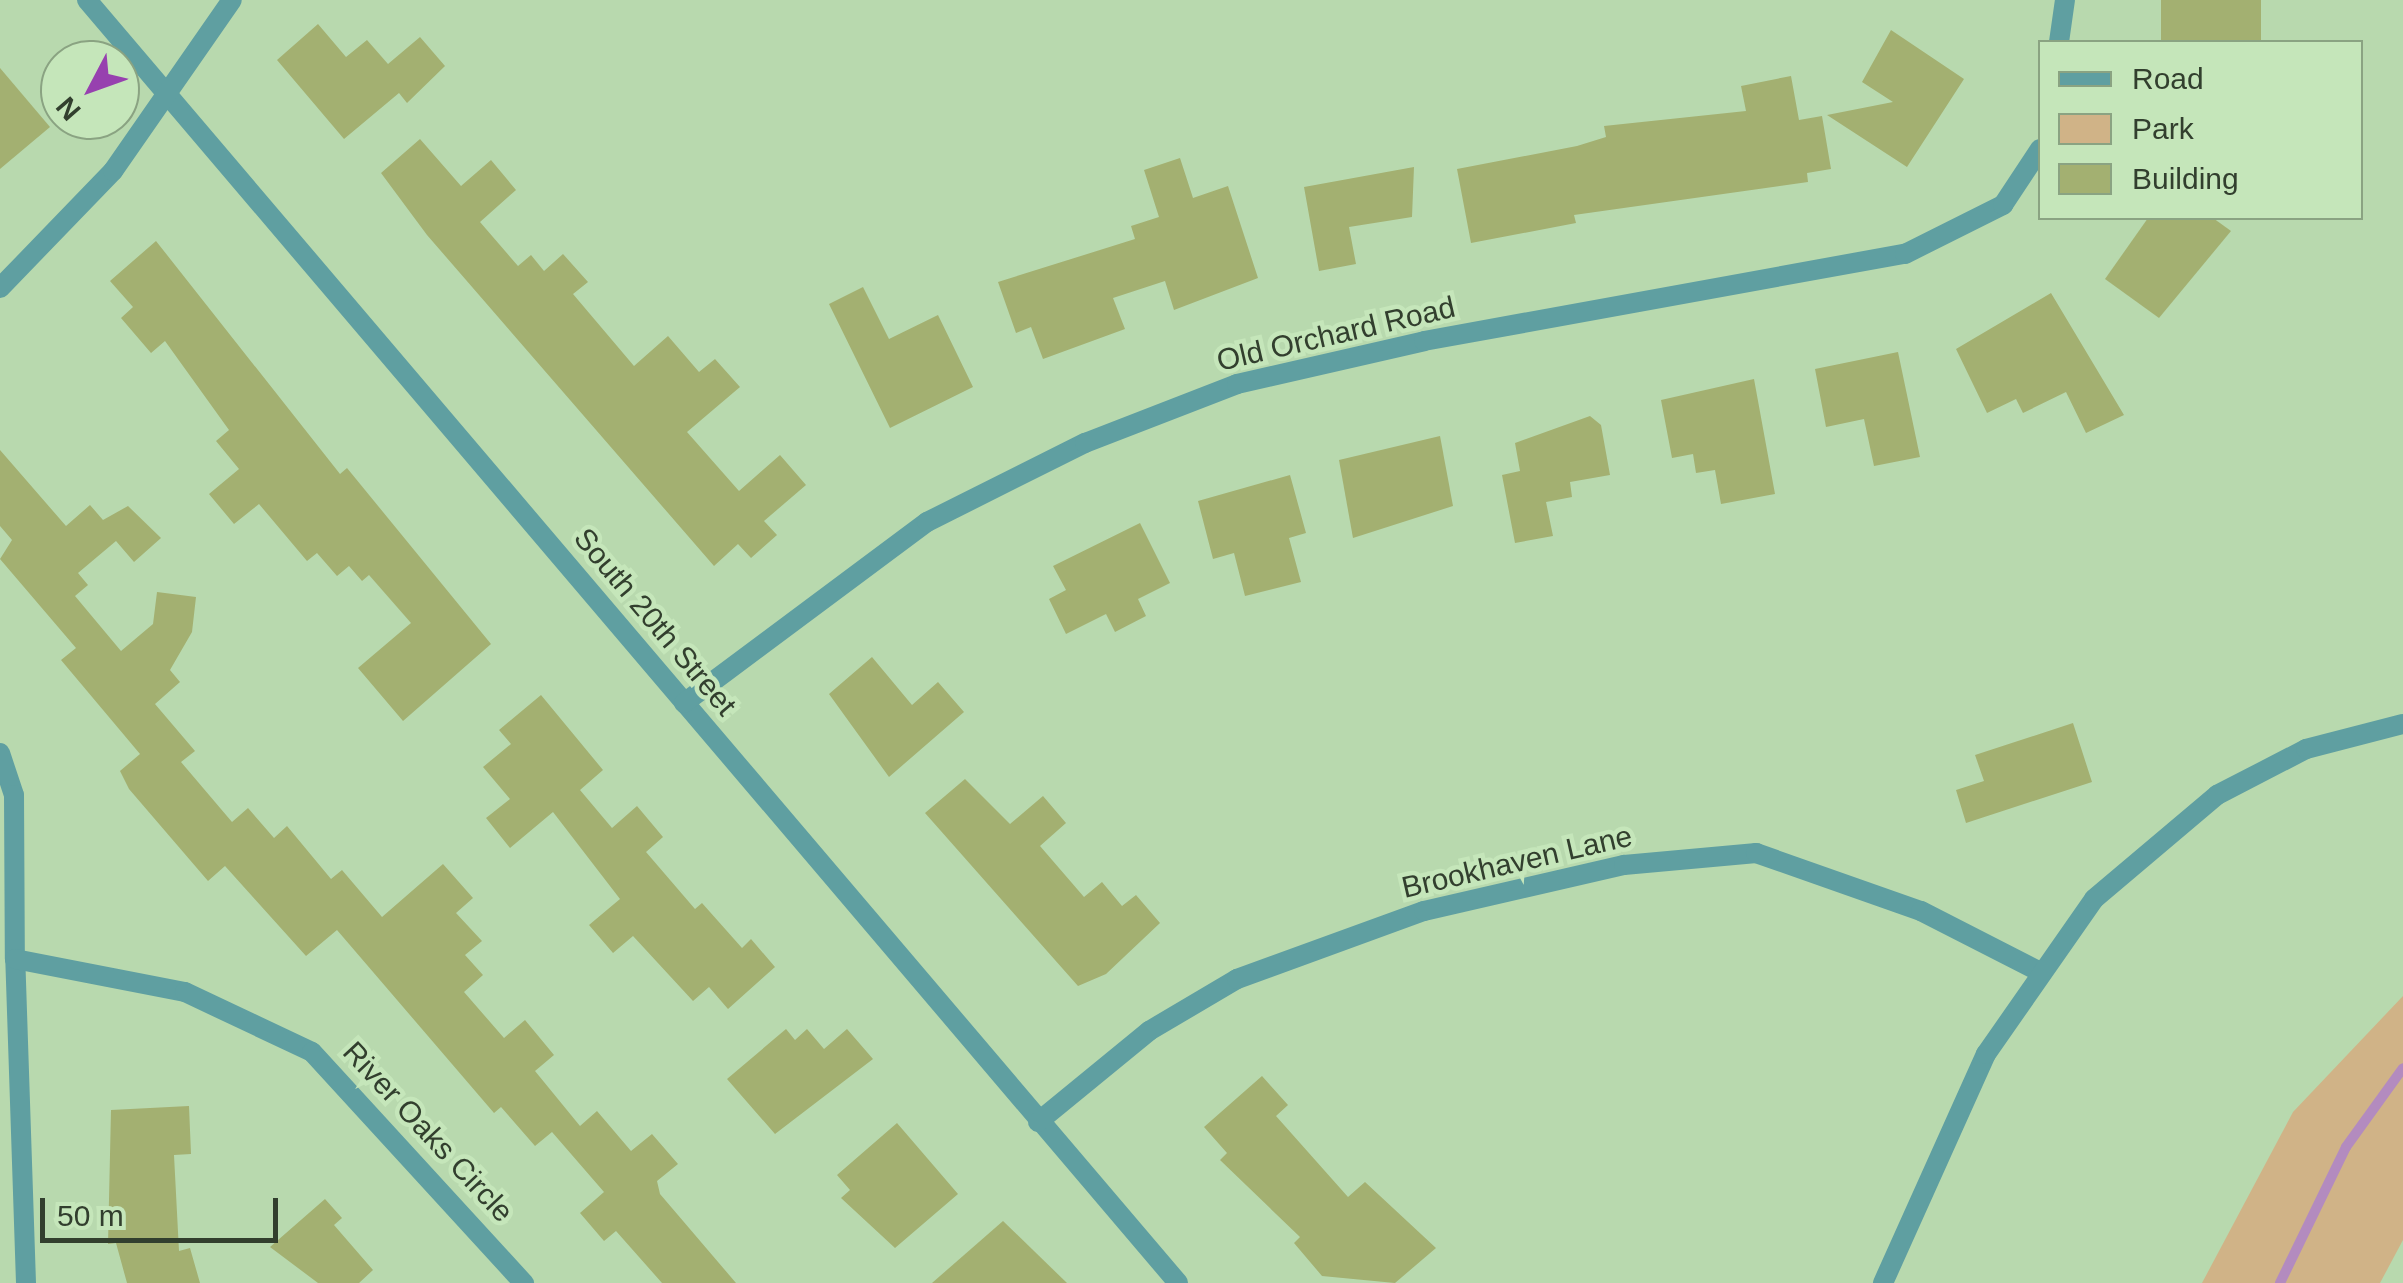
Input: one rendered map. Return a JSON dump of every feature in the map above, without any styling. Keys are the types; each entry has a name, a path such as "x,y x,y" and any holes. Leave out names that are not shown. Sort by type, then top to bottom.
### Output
{"street":[{"name":"South 20th Street","path":"88,0 1178,1283"},
{"path":"0,288 170,96 232,0"},
{"path":"2060,40 2065,0"},
{"name":"Old Orchard Road","path":"684,702 927,522 1085,442 1237,384 1424,340 1905,254 2004,205 2038,152"},
{"path":"1883,1283 1986,1054 2094,899 2216,796 2306,749 2403,724"},
{"path":"0,754 14,795 15,959 26,1283"},
{"name":"Brookhaven Lane","path":"1038,1122 1149,1031 1237,980 1424,911 1624,865 1756,853 1920,911 2042,973"},
{"name":"River Oaks Circle","path":"15,959 184,992 312,1052 524,1283"}],"green space":[{"path":"2403,996 2403,1240 2380,1283 2202,1283 2293,1112"}],"building":[{"path":"2161,0 2261,0 2261,40 2161,40"},
{"path":"318,24 346,57 367,40 388,64 420,37 445,66 407,103 399,93 344,139 277,60"},
{"path":"1891,30 1964,79 1907,167 1827,115 1893,102 1862,82"},
{"path":"0,68 40,115 40,135 0,169"},
{"path":"1791,76 1799,120 1822,116 1831,169 1807,173 1808,182 1574,215 1576,223 1471,243 1457,169 1577,146 1606,137 1604,126 1746,111 1741,86"},
{"path":"420,139 461,186 491,160 516,190 480,222 518,266 531,255 544,271 563,254 588,282 573,294 634,366 668,336 699,372 715,359 740,387 687,432 739,491 780,455 806,485 764,521 777,535 751,558 738,544 714,566 427,235 381,173"},
{"path":"1180,158 1193,198 1228,186 1258,278 1174,310 1165,281 1113,298 1125,329 1043,359 1031,327 1016,333 998,282 1135,239 1131,226 1159,217 1144,170"},
{"path":"1414,167 1412,217 1349,227 1356,264 1319,271 1304,187"},
{"path":"2147,220 2216,220 2231,231 2159,318 2105,279"},
{"path":"156,241 340,474 347,468 491,644 403,721 358,668 411,623 369,575 362,581 349,566 337,576 317,553 307,561 259,504 234,524 209,494 239,469 216,441 229,430 165,341 151,353 121,318 133,307 110,281"},
{"path":"863,287 889,339 938,315 973,387 890,428 829,304"},
{"path":"2051,293 2124,415 2086,433 2066,392 2023,413 2016,399 1987,413 1956,349"},
{"path":"1898,352 1920,457 1874,466 1864,419 1826,427 1815,369"},
{"path":"1754,379 1775,494 1721,504 1715,470 1696,473 1693,454 1672,458 1661,400"},
{"path":"1590,416 1601,425 1610,475 1570,482 1572,497 1546,502 1553,536 1515,543 1502,475 1520,471 1515,443"},
{"path":"1440,436 1453,506 1353,538 1339,460"},
{"path":"0,450 66,526 90,505 103,520 128,506 161,538 134,562 116,541 78,573 88,585 75,596 121,651 153,624 157,592 196,597 192,632 170,670 180,682 155,704 195,751 181,762 232,822 248,808 274,838 287,826 331,879 342,870 382,917 443,864 473,898 456,913 482,941 465,955 483,975 464,992 504,1038 525,1020 554,1055 535,1071 580,1126 597,1111 631,1151 652,1134 678,1164 657,1181 660,1194 736,1283 662,1283 616,1231 604,1241 580,1213 604,1192 552,1132 535,1146 501,1107 494,1113 337,930 306,956 225,866 208,881 129,789 120,771 140,754 61,660 76,648 0,559 12,540 0,526"},
{"path":"1290,475 1306,533 1289,538 1301,582 1245,596 1234,553 1213,559 1198,501"},
{"path":"1140,523 1170,583 1138,599 1146,616 1115,632 1106,614 1066,634 1049,599 1066,590 1053,566"},
{"path":"872,657 912,705 938,682 964,712 889,777 829,694"},
{"path":"541,695 603,770 580,790 612,828 637,806 663,837 646,852 695,909 702,903 742,948 751,939 775,967 728,1009 709,987 693,1001 633,936 613,953 589,925 620,899 553,812 510,848 486,818 510,799 483,767 511,744 499,730"},
{"path":"2073,723 2092,782 1966,823 1956,790 1984,781 1975,755"},
{"path":"965,779 1010,824 1043,796 1066,823 1040,846 1084,897 1102,882 1122,906 1136,895 1160,923 1106,974 1078,986 925,813"},
{"path":"786,1029 795,1040 807,1029 824,1049 847,1029 873,1059 775,1134 727,1079"},
{"path":"1262,1076 1288,1105 1276,1116 1348,1197 1365,1182 1436,1248 1395,1283 1322,1276 1294,1243 1300,1237 1220,1160 1227,1153 1204,1127"},
{"path":"189,1106 191,1154 174,1155 179,1251 190,1248 200,1283 127,1283 116,1243 108,1244 111,1110"},
{"path":"897,1123 958,1194 895,1248 841,1198 850,1190 837,1175"},
{"path":"325,1199 342,1218 334,1225 373,1270 359,1283 318,1283 270,1247"},
{"path":"1003,1221 1067,1283 932,1283"}],"waterway":[{"path":"2280,1283 2346,1147 2403,1068"}]}
